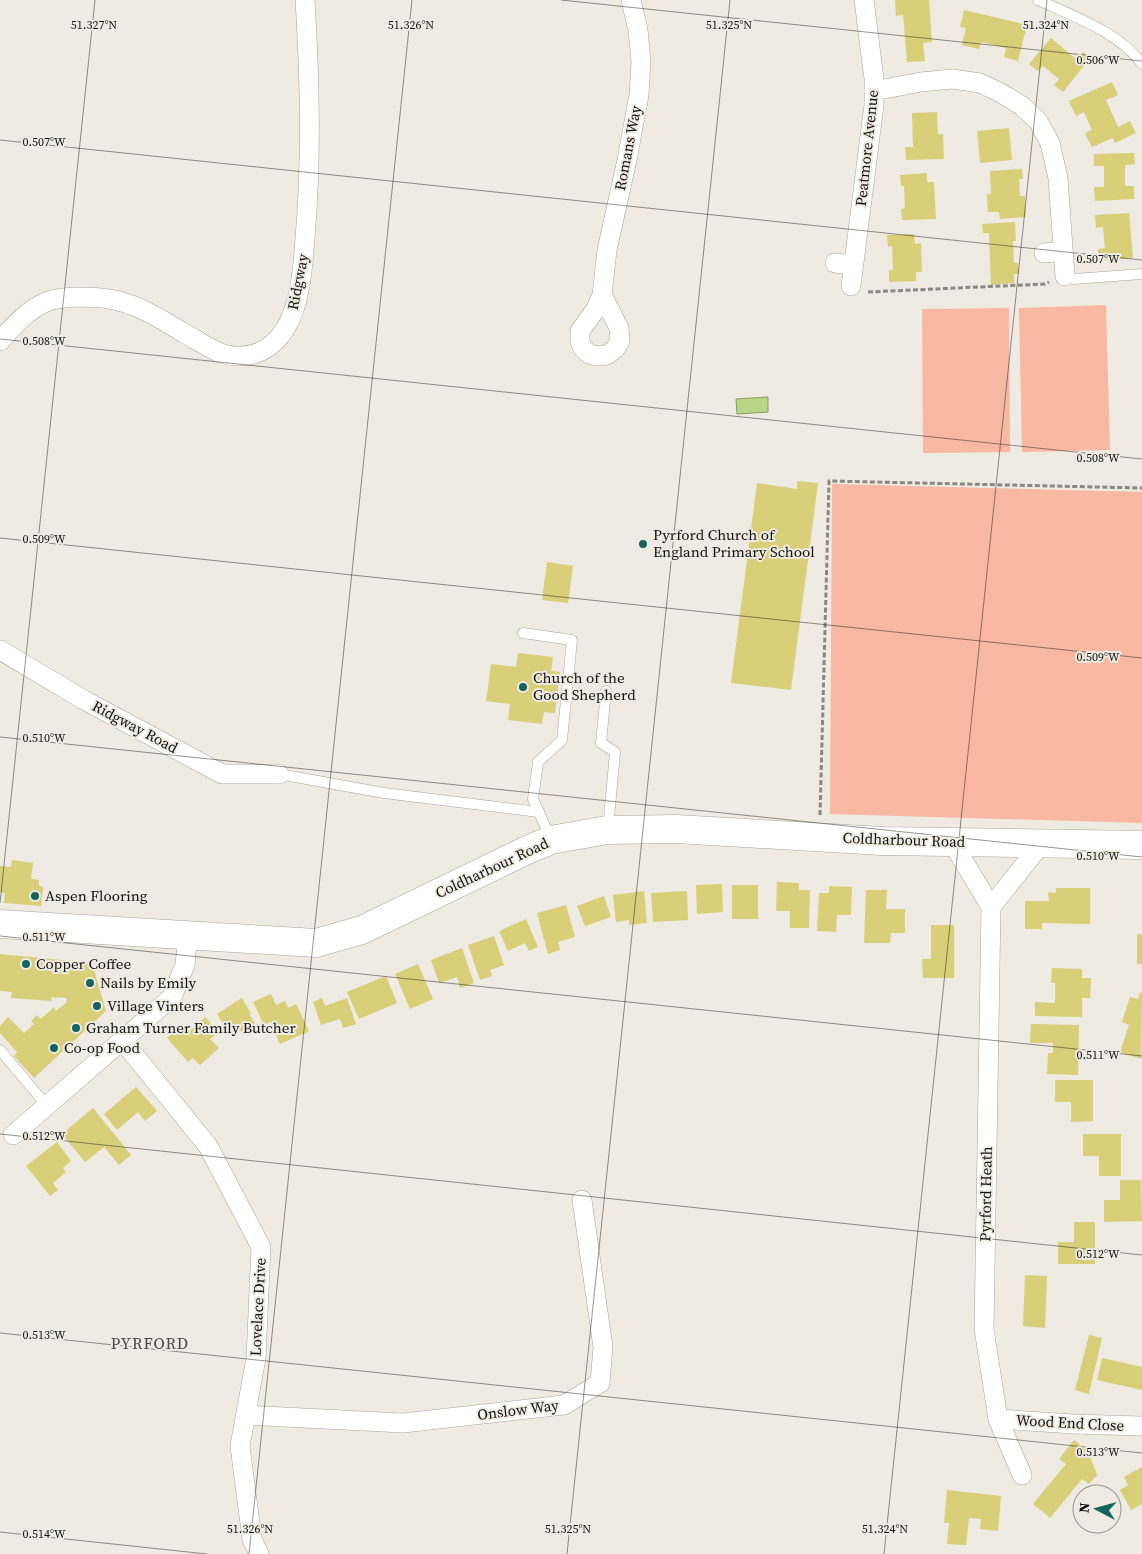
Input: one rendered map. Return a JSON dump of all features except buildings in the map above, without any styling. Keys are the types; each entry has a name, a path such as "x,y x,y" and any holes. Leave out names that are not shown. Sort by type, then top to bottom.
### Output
{"main road":[{"name":"Coldharbour Road","path":"0,924 316,943 362,930 527,850 552,840 608,830 676,829 882,841 1142,845"}],"street":[{"name":"Ridgway","path":"0,341 27,315 46,302 57,299 91,297 110,299 128,304 160,319 212,349 225,354 239,356 254,354 266,350 280,337 289,323 299,292 307,212 310,129 305,0"},
{"name":"Romans Way","path":"602,295 607,250 627,160 639,94 641,62 638,30 631,0"},
{"name":"Peatmore Avenue","path":"851,286 844,264 874,105 864,0"},
{"path":"874,91 921,82 952,79 980,84 1001,93 1022,106 1038,121 1050,143 1058,178 1065,276"},
{"path":"1044,254 1064,251"},
{"name":"Ridgway Road","path":"0,650 84,700 222,774 279,774"},
{"path":"952,842 991,907 1041,844"},
{"name":"Pyrford Heath","path":"991,907 984,1329 998,1419 1022,1476"},
{"path":"13,1136 172,998 185,965 188,935"},
{"name":"Lovelace Drive","path":"122,1040 208,1146 261,1247 256,1358 240,1446 252,1539 260,1554"},
{"name":"Onslow Way","path":"246,1415 403,1424 564,1405 600,1383 604,1348 582,1200"},
{"name":"Wood End Close","path":"998,1419 1142,1426"}],"lane":[{"path":"1038,0 1102,30 1135,54 1142,64"},
{"path":"1065,276 1074,279 1142,274"},
{"path":"523,633 572,640 562,740 538,762 533,799 552,840"},
{"path":"606,691 601,743 615,752 608,830"},
{"path":"279,774 384,793 538,812"},
{"path":"0,1050 47,1106"}],"path":[{"path":"851,286 869,292 1045,284 1065,276"},
{"path":"820,821 829,481 1142,488"}],"shaded area":[{"path":"1106,305 1110,450 1022,452 1019,308"},
{"path":"1009,308 1010,452 923,453 922,309"},
{"path":"768,397 768,412 737,414 736,399"},
{"path":"832,484 1142,492 1142,823 830,814"}],"place":[{"name":"Pyrford Church of England Primary School","path":"643,544"},
{"name":"Church of the Good Shepherd","path":"523,687"},
{"name":"Aspen Flooring","path":"35,896"},
{"name":"Copper Coffee","path":"26,964"},
{"name":"Nails by Emily","path":"90,983"},
{"name":"Village Vinters","path":"97,1006"},
{"name":"Graham Turner Family Butcher","path":"76,1028"},
{"name":"Co-op Food","path":"54,1048"}],"district":[{"name":"PYRFORD","path":"150,1343"}]}
